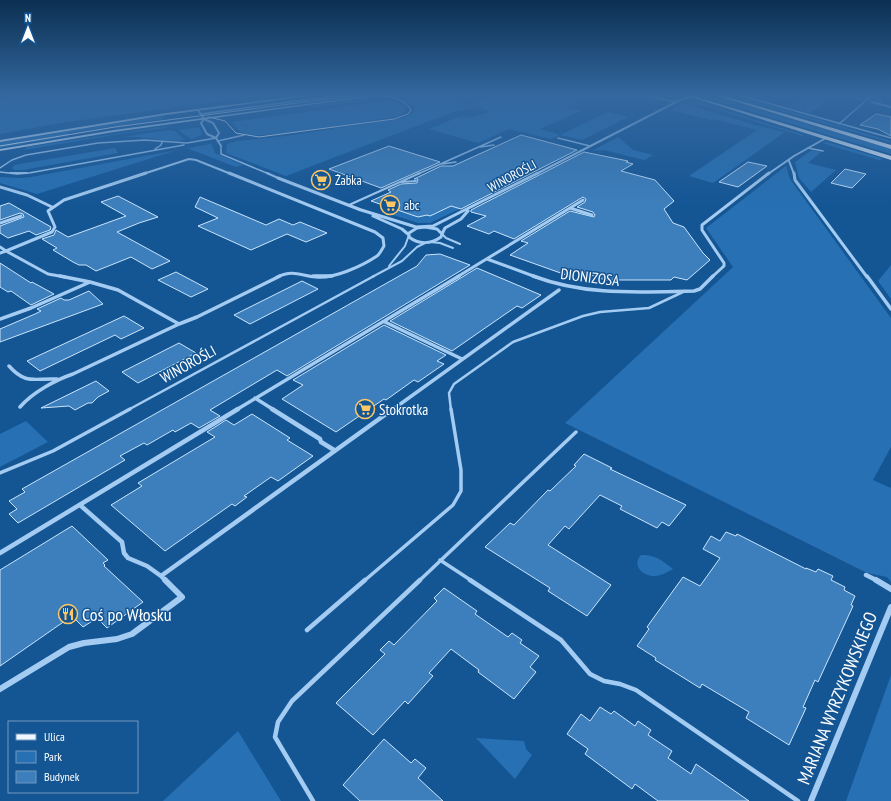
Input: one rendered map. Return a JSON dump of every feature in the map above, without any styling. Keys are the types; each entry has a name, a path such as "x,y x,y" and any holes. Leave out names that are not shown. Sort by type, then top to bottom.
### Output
{"main road":[{"path":"805,131 891,158"},
{"path":"839,131 891,147"}],"street":[{"path":"0,140 61,131"},
{"path":"0,150 112,131"},
{"path":"206,131 207,134 217,140 221,146"},
{"path":"217,140 218,131"},
{"name":"WINOROŚLI","path":"408,235 413,230 439,224 618,131"},
{"path":"826,138 789,161 792,166 795,180 891,308"},
{"path":"0,253 52,232 56,227 48,211 64,200 185,160 193,159 375,232 383,238 384,246 378,255 336,276 316,277 302,273 284,274 197,317 73,374 57,379 27,399 20,407"},
{"name":"DIONIZOSA","path":"487,259 543,280 563,286 592,291 694,291 700,289 711,276 724,266 724,263 702,230 702,226 757,182 789,161"},
{"path":"278,178 349,205 402,229 411,239 429,242"},
{"path":"0,187 27,195 52,207"},
{"path":"0,553 80,506 255,398 385,322 583,200"},
{"name":"WINOROŚLI","path":"429,242 439,239 444,229 461,219 471,208"},
{"path":"570,208 592,215"},
{"path":"358,209 416,227 437,229 442,234"},
{"path":"0,223 21,216"},
{"path":"0,247 48,274 90,282 118,290 179,324"},
{"path":"0,319 31,308 90,282"},
{"path":"161,576 334,450 559,290"},
{"path":"385,322 462,359"},
{"path":"9,366 19,377 27,379 57,379"},
{"path":"255,398 320,439 321,442 334,450"},
{"path":"0,689 79,643 124,638 132,634 182,596 161,576 146,565 130,560 124,554 122,542 80,506"},
{"path":"866,575 891,589"},
{"name":"MARIANA WYRZYKOWSKIEGO","path":"811,801 891,607"}],"lane":[{"path":"866,131 891,138"},
{"path":"0,172 17,174 29,173 152,151 187,143 236,138 244,135"},
{"path":"349,205 501,137"},
{"path":"558,138 590,146"},
{"path":"0,168 12,160 26,155 82,145 132,140 187,143"},
{"path":"152,151 162,142"},
{"path":"479,147 494,145"},
{"path":"221,146 221,154 278,178"},
{"path":"808,148 823,151"},
{"path":"441,164 456,162"},
{"path":"401,182 416,181"},
{"path":"442,234 446,238 460,244"},
{"name":"WINOROŚLI","path":"384,270 394,261 405,246 408,235"},
{"path":"429,242 440,243 453,248"},
{"name":"WINOROŚLI","path":"0,473 53,451 405,259 419,245 429,242"},
{"path":"308,630 453,504 461,491 461,470 449,393 454,384 513,342 583,316 600,312 649,308 684,292"},
{"path":"313,801 275,737 276,726 280,716 292,701 576,432"},
{"path":"440,560 561,640 590,674 604,681 620,684 636,690 798,801"}],"green space":[{"path":"0,131 15,131 0,134"},
{"path":"67,131 79,131 68,133 69,136 0,148 0,142"},
{"path":"131,131 140,131 24,150 28,147"},
{"path":"160,131 175,131 185,140 170,141 139,137 123,137"},
{"path":"180,131 201,131 201,135 191,139"},
{"path":"300,131 269,135 253,135 241,132"},
{"path":"316,131 402,131 286,176 226,153 227,144 237,141"},
{"path":"437,131 504,131 478,143"},
{"path":"519,131 548,131 560,135 551,139"},
{"path":"568,131 599,131 582,140 560,135"},
{"path":"755,131 785,132 713,183 689,176"},
{"path":"787,131 804,135 802,136"},
{"path":"816,131 832,131 891,149 891,154"},
{"path":"851,131 858,131 891,141 891,143"},
{"path":"618,137 633,150 653,155 644,160 604,150 592,151"},
{"path":"827,142 882,159 879,160 822,143"},
{"path":"210,144 212,145 215,153 243,165 236,167 187,148"},
{"path":"115,148 118,153 23,170 15,170 12,168 15,165 20,164"},
{"path":"182,149 37,194 0,183 0,177 31,177"},
{"path":"812,150 821,152 808,163 836,170 811,192 799,178 795,162"},
{"path":"786,166 790,179 891,318 891,447 873,480 891,488 891,582 887,577 867,573 565,423 733,267 706,228"},
{"path":"456,203 466,206 430,223 418,223 390,214 398,211 421,216 428,215"},
{"path":"891,265 891,299 878,281"},
{"path":"26,421 48,442 0,467 0,434"},
{"path":"641,555 655,557 673,569 657,576 646,575 640,570 637,563"},
{"path":"891,675 891,801 846,801"},
{"path":"238,731 281,801 163,801"},
{"path":"476,738 524,741 526,749 532,755 515,779"}],"building":[{"path":"882,131 891,131 891,136"},
{"path":"521,135 577,150 461,209 451,206 430,216 427,215 418,217 371,201 391,192 388,190 401,184 417,183 418,179 414,179 441,166 453,166"},
{"path":"389,146 440,162 381,188 329,169"},
{"path":"584,152 628,161 626,162 633,164 621,171 655,180 674,201 664,209 673,223 684,227 710,260 687,280 674,277 671,280 605,280 577,270 569,276 510,255 528,243 521,241 570,211 594,217 595,215 593,212 577,207 585,202 586,199 583,197 514,239 494,231 489,234 467,226 486,216 471,212 471,210"},
{"path":"748,162 767,166 738,187 719,182"},
{"path":"845,169 866,174 852,188 831,183"},
{"path":"118,196 158,217 117,232 170,261 152,269 131,257 96,271 86,265 79,265 73,262 53,250 57,248 42,239 54,235 56,230 68,237 126,216 101,202"},
{"path":"200,197 266,225 279,219 293,225 300,222 327,233 306,242 287,234 251,250 198,226 218,218 195,207"},
{"path":"9,203 51,227 50,230 36,235 29,231 8,238 0,233 0,226 24,217 23,214 20,213 0,220 0,206"},
{"path":"440,254 470,265 287,376 277,370 210,410 220,416 199,428 191,423 175,432 173,430 147,445 144,443 120,456 125,460 18,523 9,514 17,509 9,501 25,492 22,489 417,266 426,255"},
{"path":"0,263 31,283 32,282 54,294 31,305 11,291 8,292 0,287"},
{"path":"477,268 541,295 522,308 517,306 452,351 390,321"},
{"path":"176,272 208,289 191,297 158,280"},
{"path":"302,281 318,289 250,324 234,315"},
{"path":"89,291 103,304 0,342 0,329 41,311 37,309 61,298 64,300 69,300"},
{"path":"124,316 144,328 121,339 115,335 40,371 27,361"},
{"path":"384,325 446,355 437,361 444,364 418,382 414,380 336,432 282,399 303,385 293,380"},
{"path":"179,343 196,353 138,383 122,372"},
{"path":"96,381 109,391 98,397 92,403 88,403 75,410 69,406 41,408"},
{"path":"252,414 290,438 287,440 313,456 278,481 271,477 244,496 247,497 235,506 232,504 165,551 111,505 142,486 138,483 215,437 207,432 226,420 234,425"},
{"path":"584,454 612,468 610,469 686,505 669,526 662,522 657,528 620,509 622,506 600,495 569,529 565,526 548,545 611,585 587,616 548,591 550,588 485,547 510,523 514,525 548,490 550,491 576,466 574,465"},
{"path":"72,526 108,560 103,563 105,565 104,566 143,602 107,628 97,618 83,627 72,616 0,666 0,570"},
{"path":"726,532 736,536 737,534 806,569 816,572 818,569 833,576 831,580 845,587 844,590 855,596 851,605 853,606 818,682 815,680 803,707 806,708 789,745 746,718 749,712 702,684 700,688 655,660 656,658 637,646 649,629 647,627 683,577 700,586 720,558 703,549 711,536 720,541"},
{"path":"444,588 477,611 475,614 508,637 512,633 522,640 520,643 539,656 530,667 536,672 514,699 478,672 479,670 451,649 429,673 433,676 408,704 405,701 373,735 336,703 385,654 380,650 389,641 394,645 437,601 434,598"},
{"path":"600,707 611,714 614,711 635,726 638,721 651,730 648,735 672,751 668,758 691,774 696,764 749,801 658,801 635,784 632,789 585,754 588,749 567,734 581,714 590,721"},
{"path":"384,739 411,763 415,759 426,768 418,778 443,801 360,801 343,785"}],"tram line":[{"path":"0,146 88,131"},
{"path":"235,131 236,133 259,137 301,131"}],"place":[{"name":"Żabka","path":"321,180"},
{"name":"abc","path":"390,205"},
{"name":"Stokrotka","path":"365,409"},
{"name":"Coś po Włosku","path":"68,614"}]}
